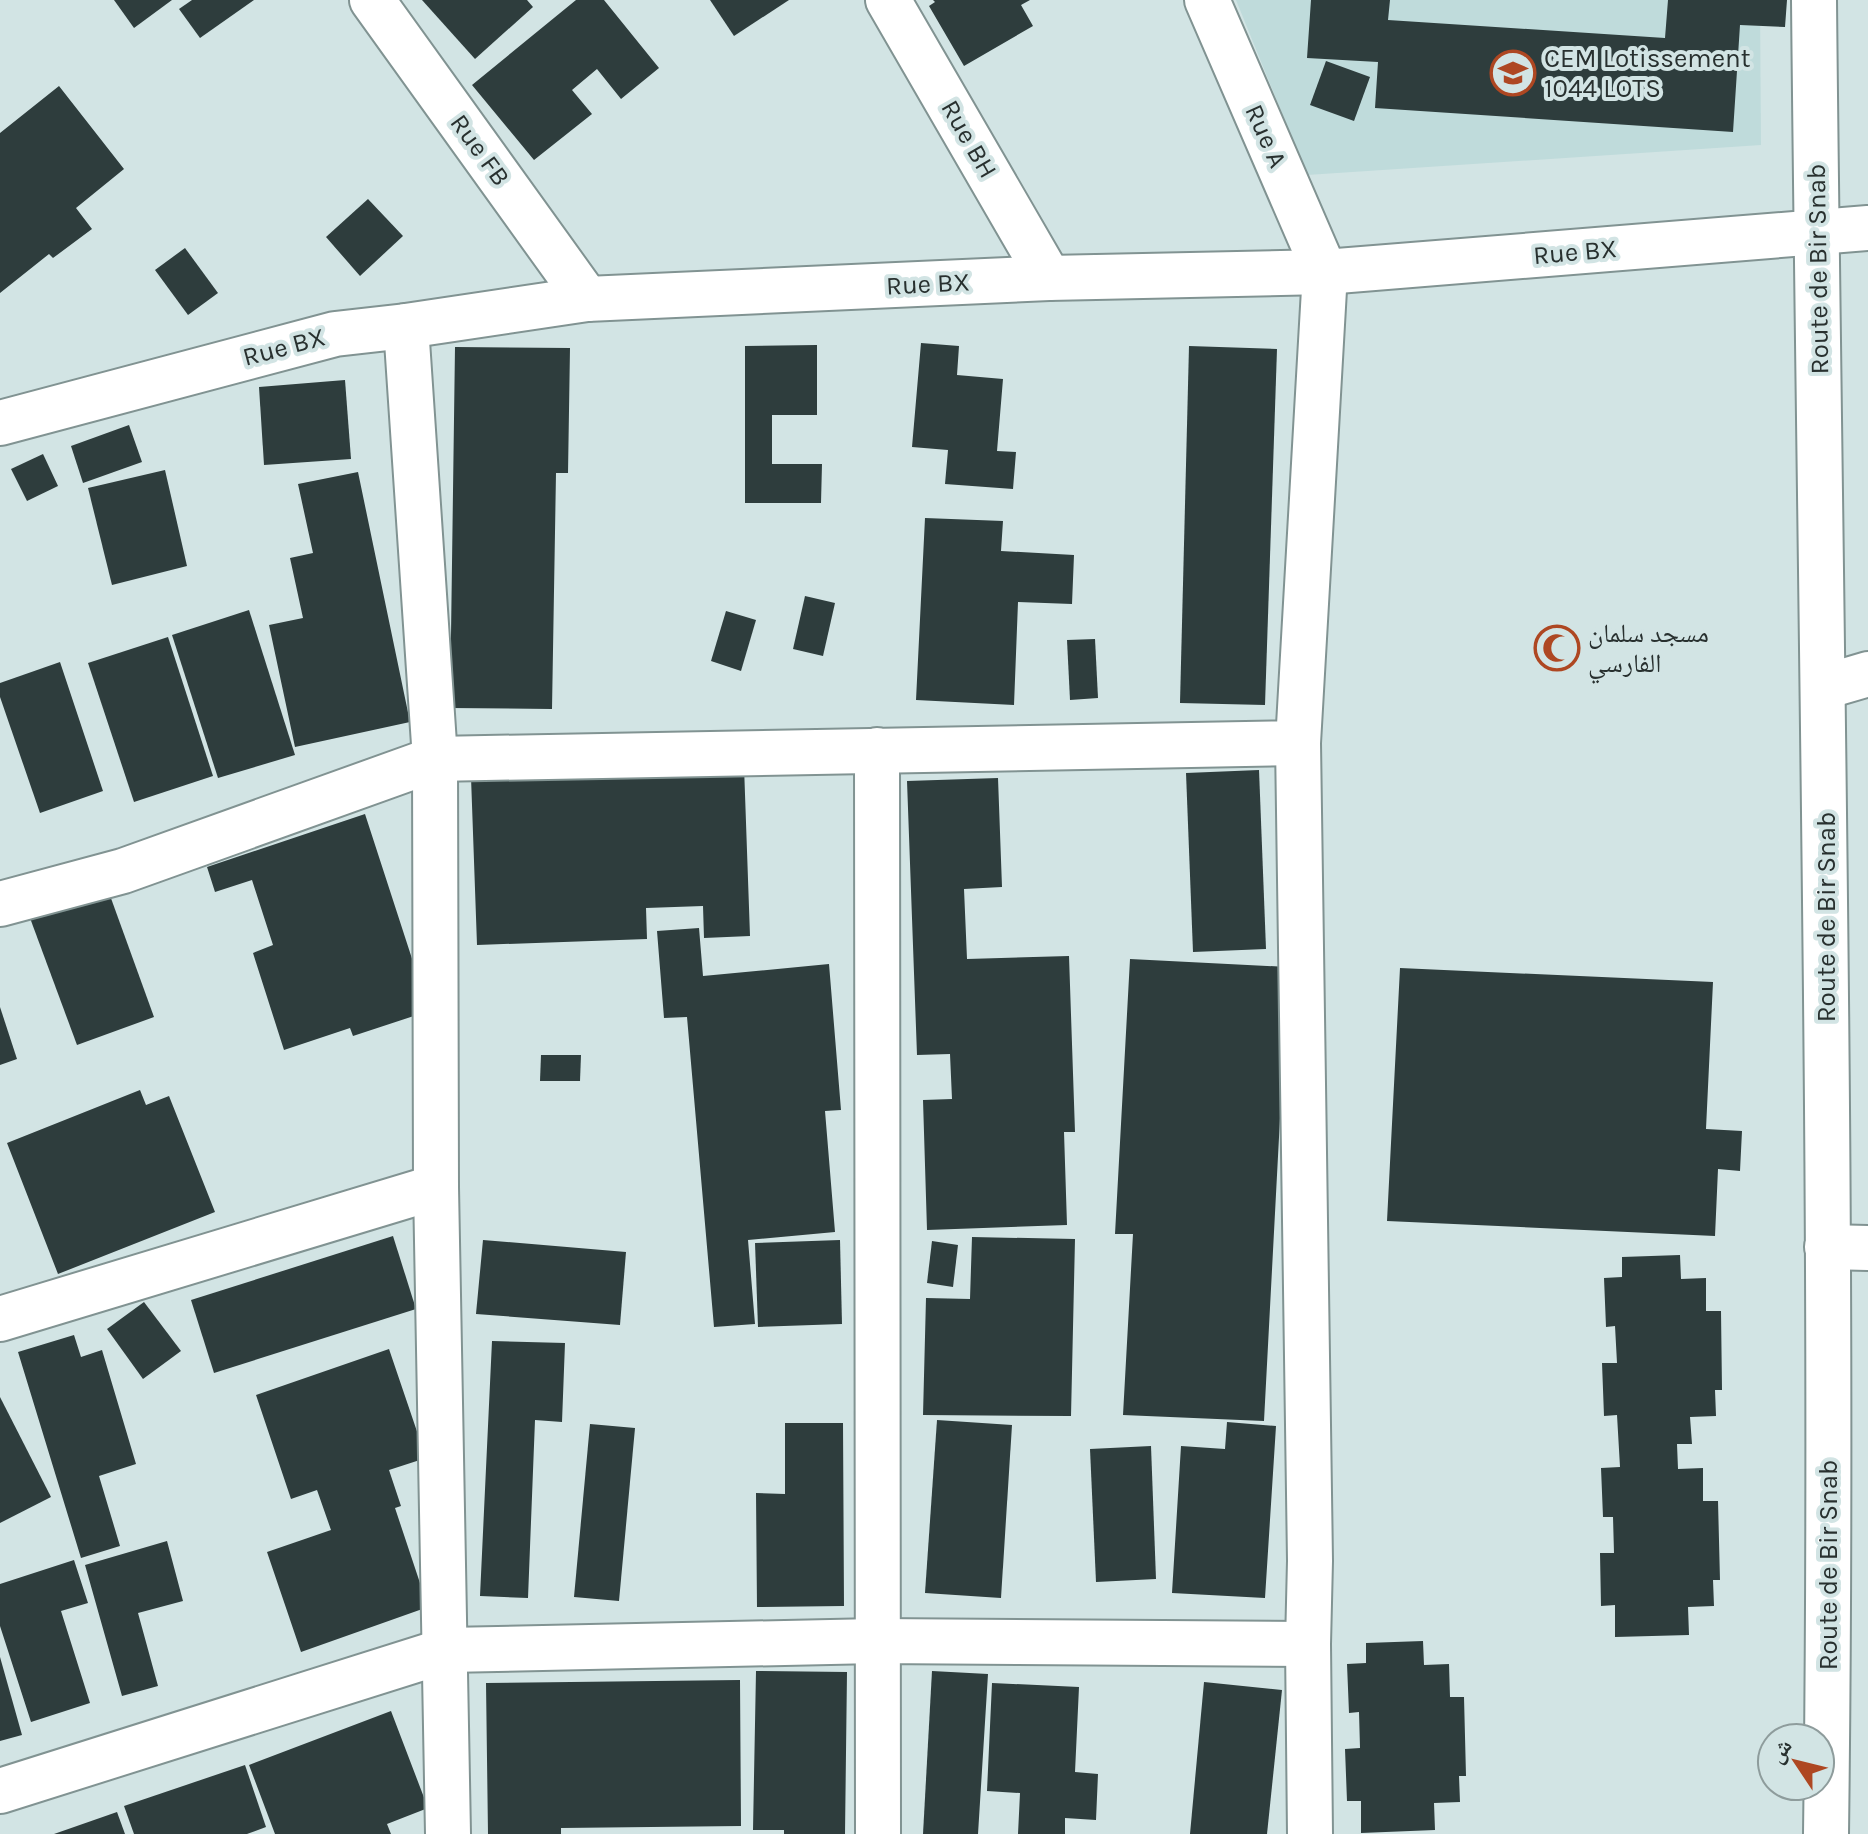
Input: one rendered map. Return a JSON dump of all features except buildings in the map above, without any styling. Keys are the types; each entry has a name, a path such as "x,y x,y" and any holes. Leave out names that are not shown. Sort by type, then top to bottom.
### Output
{"street":[{"name":"Rue FB","path":"372,0 587,299"},
{"name":"Rue BH","path":"888,0 1049,278"},
{"name":"Rue A","path":"1207,0 1325,272"},
{"name":"Route de Bir Snab","path":"1814,0 1824,687 1848,1247 1849,1590 1826,1834"},
{"name":"Rue BX","path":"0,423 335,334 587,299 1049,278 1325,272 1868,228"},
{"path":"1310,1834 1308,1644 1328,1560 1298,743 1325,272"},
{"path":"406,326 435,759 436,1187 447,1650 448,1834"},
{"path":"1824,687 1868,674"},
{"path":"0,904 123,871 435,759 1298,743"},
{"path":"877,750 878,1834"},
{"path":"0,1319 436,1187"},
{"path":"0,1791 447,1650 876,1641 1308,1644"}],"shaded area":[{"name":"CEM Lotissement 1044 LOTS","path":"1236,0 1760,0 1761,145 1307,175"}],"place":[{"name":"CEM Lotissement 1044 LOTS","path":"1513,73"},
{"name":"مسجد سلمان الفارسي","path":"1557,648"}]}
